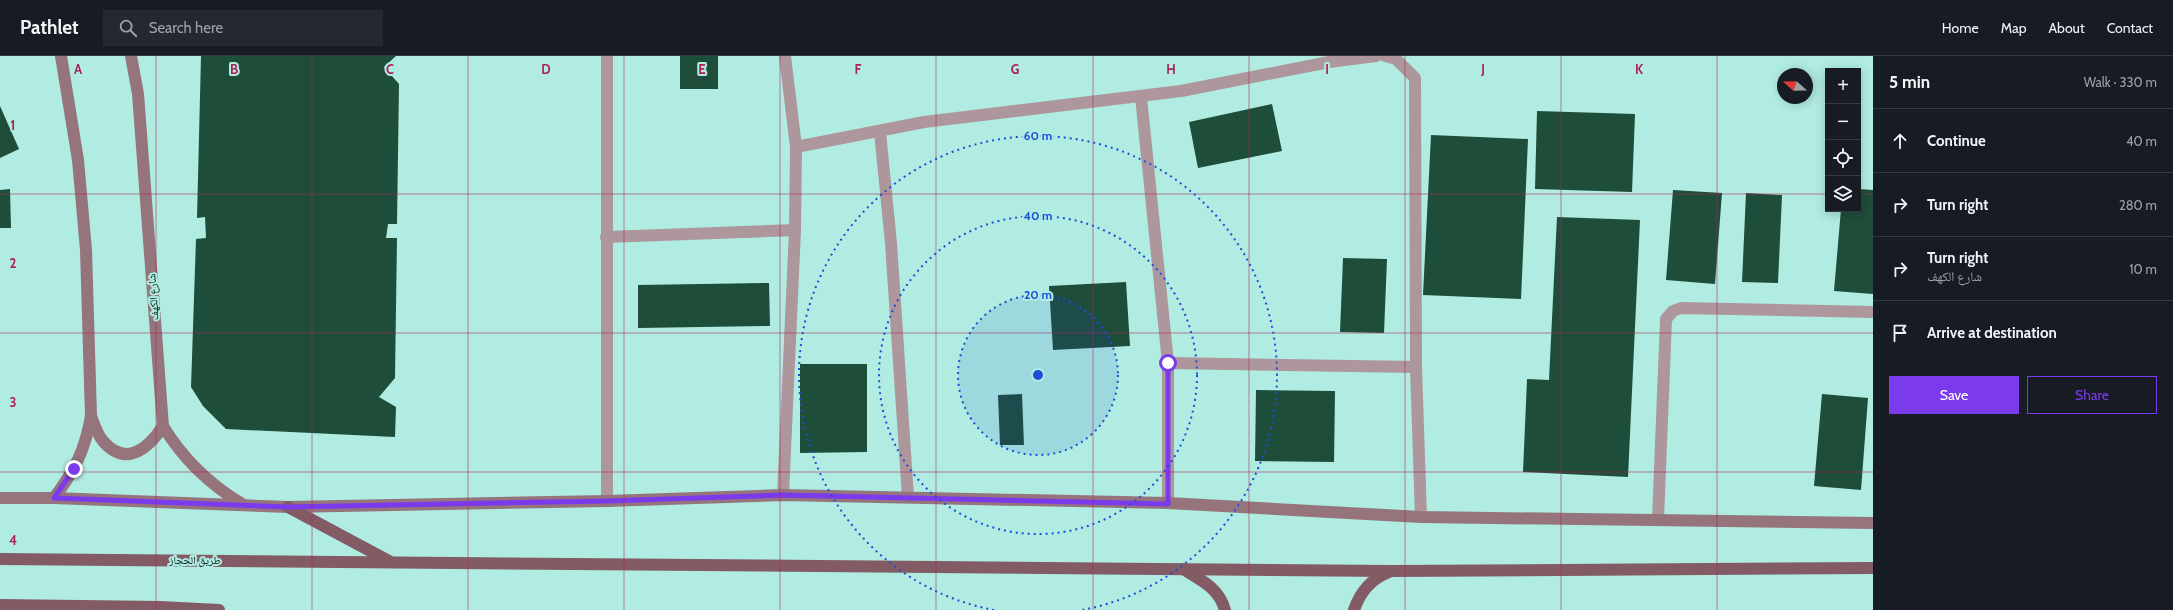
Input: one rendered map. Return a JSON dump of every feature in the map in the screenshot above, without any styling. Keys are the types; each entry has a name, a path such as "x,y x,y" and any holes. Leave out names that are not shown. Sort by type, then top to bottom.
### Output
{"main road":[{"path":"54,498 68,480 80,459 87,440 91,416 86,250 78,160 61,56"},
{"name":"شارع الكهف","path":"131,56 138,94 163,426 174,445 188,461 222,492 243,504"},
{"path":"91,416 102,440 119,452 129,454 148,446 163,426"},
{"path":"0,498 54,498 243,504 288,507 607,501 783,495 1168,504 1421,517 1873,523"},
{"path":"288,507 390,561"},
{"name":"طريق الحجاز","path":"0,559 390,561 1392,571 1873,568"},
{"path":"1182,569 1206,583 1216,592 1225,610"},
{"path":"1354,610 1363,590 1378,576 1392,571"},
{"path":"0,605 219,610"}],"street":[{"path":"607,56 607,501"},
{"path":"783,495 795,230 796,147 785,56"},
{"path":"796,147 880,132 924,122 1022,109 1141,97 1181,91 1329,62 1376,56"},
{"path":"1385,56 1396,59 1415,78 1416,367 1421,517"},
{"path":"1141,97 1168,363 1168,504"},
{"path":"880,132 890,243 908,497"},
{"path":"606,237 795,230"},
{"path":"1658,520 1666,319 1673,311 1681,308 1873,312"},
{"path":"1168,363 1416,367"}],"building":[{"path":"201,56 396,56 384,67 399,84 397,224 388,224 386,238 397,238 395,378 379,397 396,407 395,437 226,429 203,406 191,387 196,239 206,238 205,217 197,218"},
{"path":"680,56 718,56 718,89 680,89"},
{"path":"1272,104 1282,151 1198,168 1189,122"},
{"path":"0,106 19,149 0,158"},
{"path":"1537,111 1635,114 1632,192 1535,189"},
{"path":"1431,135 1528,139 1521,299 1423,295"},
{"path":"10,189 11,228 0,228 0,190"},
{"path":"1861,189 1873,190 1873,294 1834,291 1841,212 1861,212"},
{"path":"1673,190 1722,193 1715,284 1666,280"},
{"path":"1746,193 1782,195 1778,283 1742,282"},
{"path":"1557,217 1640,220 1628,477 1523,472 1527,379 1549,380"},
{"path":"1343,258 1387,259 1384,333 1340,332"},
{"path":"1126,282 1130,346 1053,350 1049,286"},
{"path":"769,283 770,326 638,328 638,285"},
{"path":"800,364 867,364 867,452 800,453"},
{"path":"1256,390 1335,391 1334,462 1255,461"},
{"path":"1022,394 1024,445 1000,445 998,395"},
{"path":"1822,394 1868,398 1861,490 1814,486"}],"route":[{"path":"74,469 68,480 54,498 243,504 288,507 607,501 783,495 1168,504 1168,363"}]}
